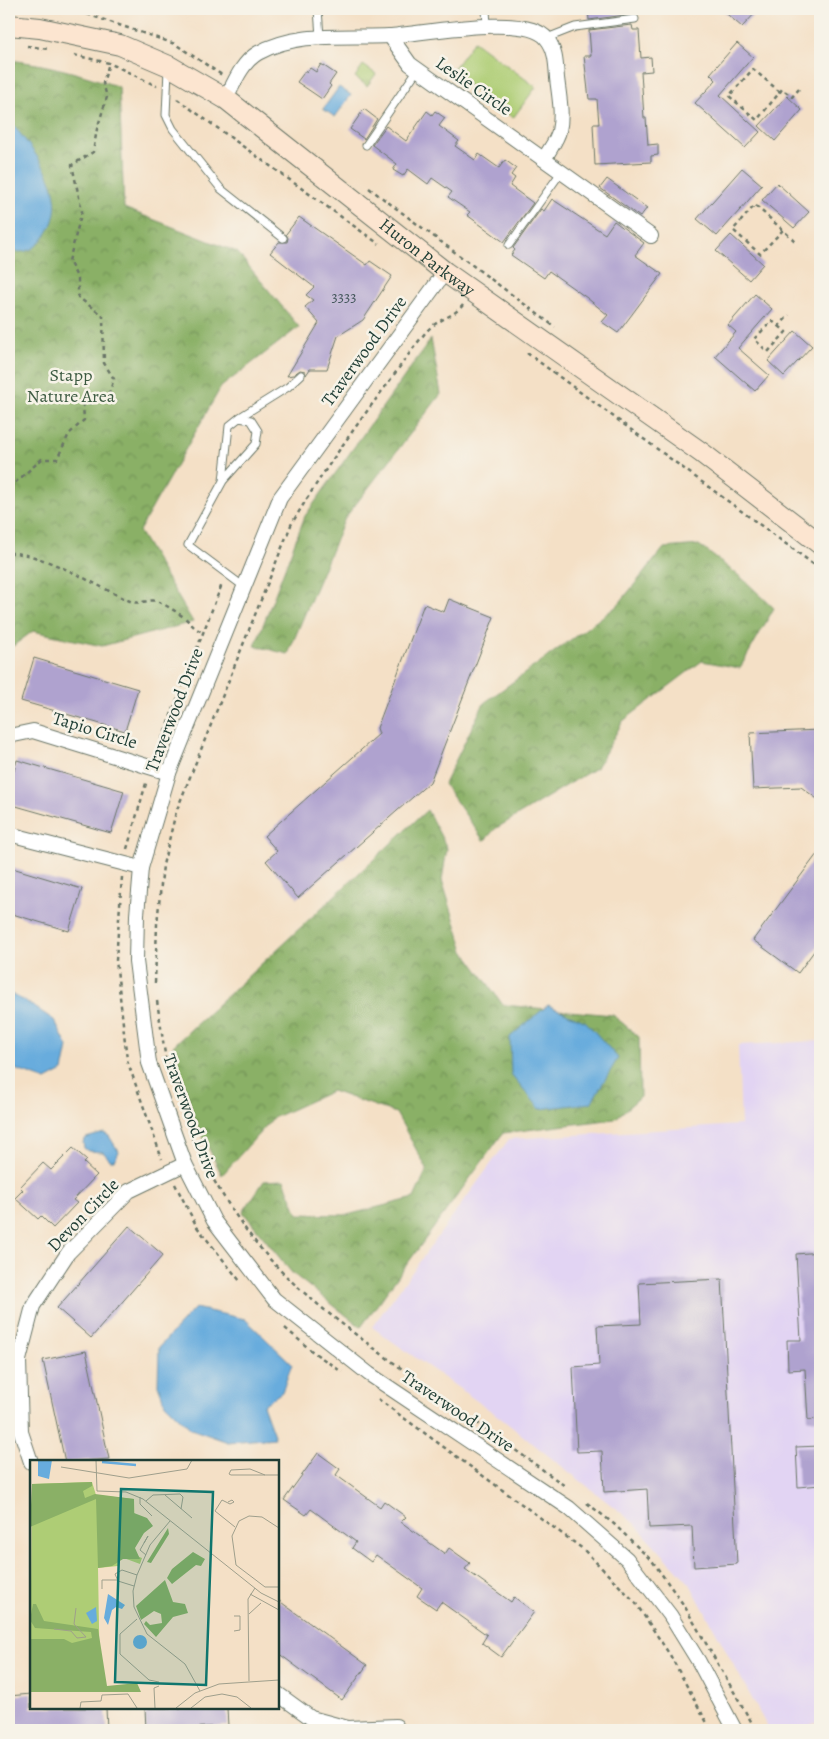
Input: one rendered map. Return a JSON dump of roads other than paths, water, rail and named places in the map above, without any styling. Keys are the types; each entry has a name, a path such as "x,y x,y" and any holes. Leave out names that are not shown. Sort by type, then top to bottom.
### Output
{"street":[{"name":"Huron Parkway","path":"9,25 40,28 120,45 169,66 226,99 445,272 702,453 820,544"},
{"name":"Leslie Circle","path":"226,99 239,73 257,53 283,44 320,37 390,36 487,26 527,28 547,38"},
{"name":"Leslie Circle","path":"390,36 410,64 651,236"},
{"path":"544,158 559,132 560,108 555,54 547,38"},
{"name":"Traverwood Drive","path":"445,272 280,498 169,772 142,868 137,915 136,961 149,1063 185,1164 214,1221 274,1299 369,1374 569,1508 627,1559 670,1615 735,1730"},
{"name":"Tapio Circle","path":"9,736 33,731 169,772"},
{"path":"9,834 142,868"},
{"name":"Devon Circle","path":"30,1460 21,1432 19,1360 33,1306 68,1253 129,1191 185,1164"},
{"path":"279,1695 311,1718 348,1728 396,1726"}],"lane":[{"path":"318,9 320,37"},
{"path":"486,9 487,26"},
{"path":"547,38 575,26 635,20"},
{"path":"169,66 166,115 173,129 221,189 282,238"},
{"path":"366,145 418,69"},
{"path":"509,245 562,171"},
{"path":"223,481 229,426 301,375"},
{"path":"239,418 252,420 258,431 256,444 223,481 188,545 243,586"}],"water":[{"path":"339,87 351,95 335,117 323,109"},
{"path":"12,123 32,149 49,177 54,191 56,206 53,221 45,236 33,248 20,252 9,251 9,124"},
{"path":"9,993 27,1002 54,1020 68,1047 63,1071 46,1080 9,1067"},
{"path":"548,1005 586,1022 618,1058 591,1103 540,1109 511,1074 510,1037"},
{"path":"104,1133 109,1136 119,1152 114,1160 110,1160 103,1152 88,1151 84,1148 83,1142 86,1138"},
{"path":"195,1308 245,1319 292,1364 282,1392 263,1405 275,1438 228,1442 191,1429 165,1404 158,1385 159,1347"}],"park label":[{"name":"Stapp Nature Area","path":"71,385"}]}
